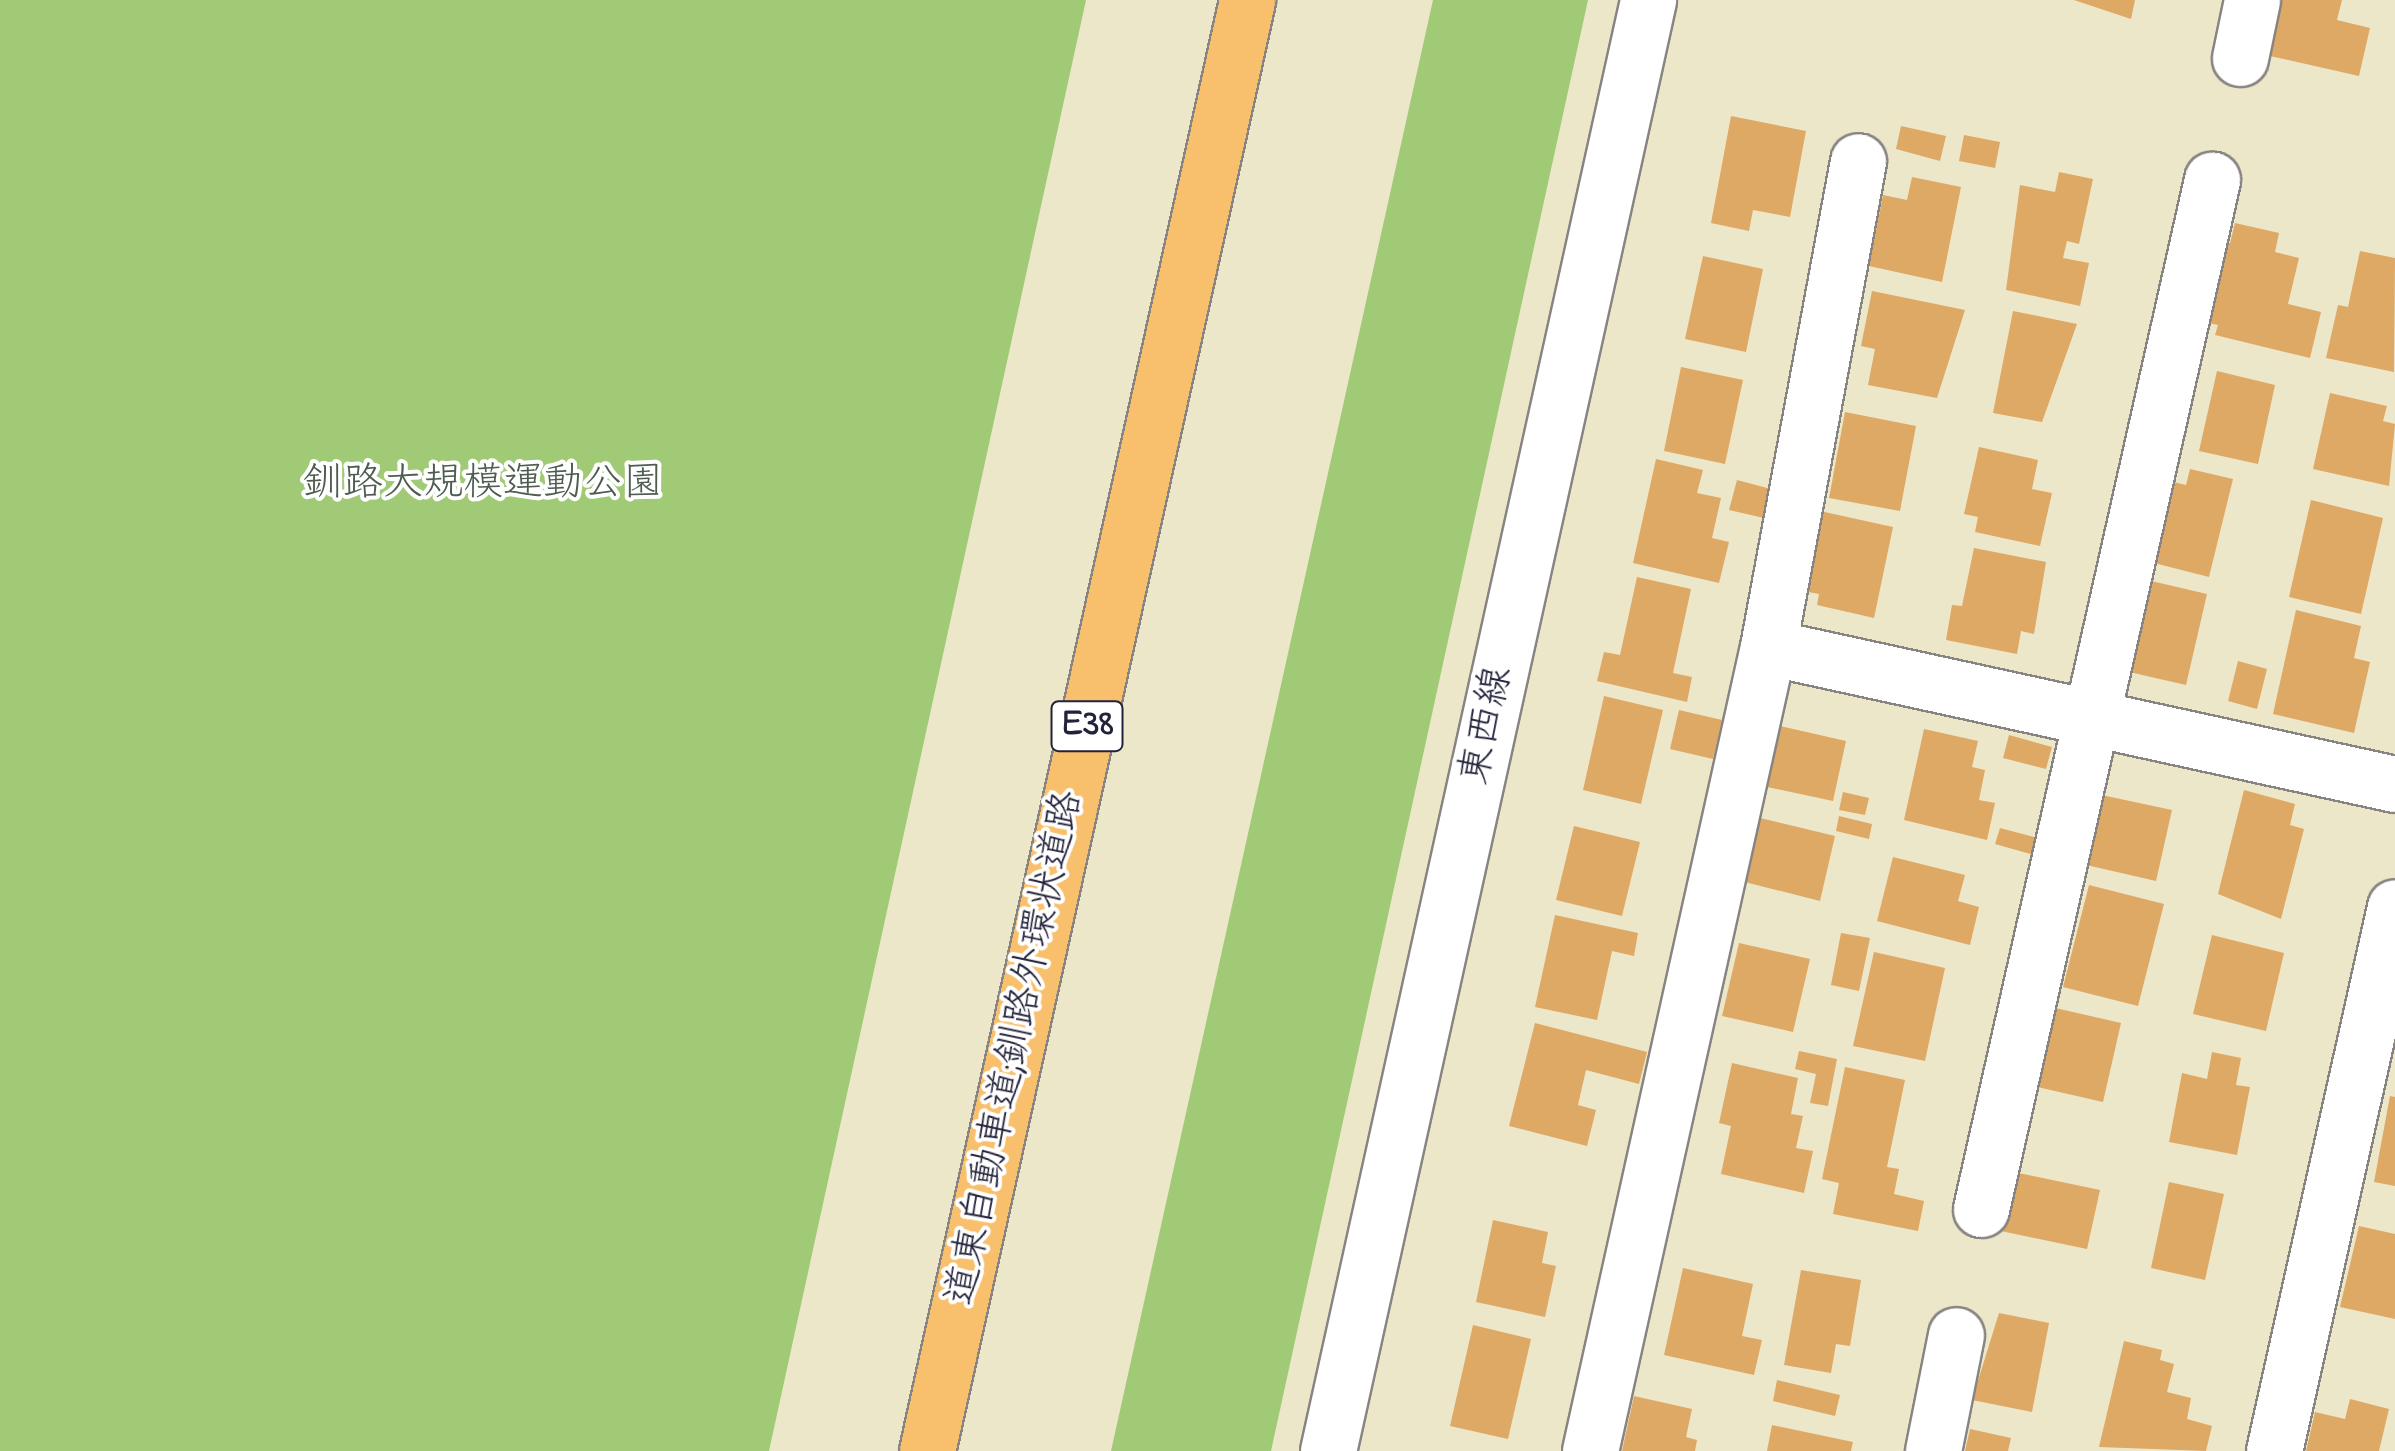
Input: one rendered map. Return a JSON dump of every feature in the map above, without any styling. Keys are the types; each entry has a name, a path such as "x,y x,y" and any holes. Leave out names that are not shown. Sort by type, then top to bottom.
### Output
{"highway":[{"name":"道東自動車道;釧路外環状道路","path":"892,1451 1209,0"},
{"name":"道東自動車道;釧路外環状道路","path":"927,1451 1247,0"}],"street":[{"name":"東西線","path":"1328,1451 1648,0"},
{"path":"2240,58 2252,0"},
{"path":"1590,1451 1768,647 1858,161"},
{"path":"1981,1209 2212,180"},
{"path":"1768,647 2395,784"},
{"path":"2274,1451 2395,907"},
{"path":"1932,1451 1956,1336"}],"green space":[{"name":"釧路大規模運動公園","path":"0,0 1086,0 769,1451 0,1451"},
{"path":"1433,0 1588,0 1271,1451 1111,1451"}],"building":[{"path":"2074,0 2135,0 2131,19"},
{"path":"2282,0 2342,0 2337,20 2370,28 2359,76 2270,56"},
{"path":"1731,116 1806,131 1790,217 1753,210 1749,231 1711,223"},
{"path":"1901,126 1946,136 1940,161 1896,149"},
{"path":"1964,135 2000,142 1995,168 1959,161"},
{"path":"2059,172 2093,179 2079,244 2067,241 2063,258 2089,263 2080,306 2006,290 2020,185 2055,192"},
{"path":"1912,177 1961,187 1942,282 1869,266 1883,195 1907,200"},
{"path":"2235,223 2279,233 2275,252 2299,258 2288,304 2321,312 2310,358 2215,335 2218,325 2199,321 2219,241 2230,243"},
{"path":"2360,251 2395,258 2394,372 2326,358 2338,305 2348,307"},
{"path":"1703,256 1763,269 1746,352 1685,339"},
{"path":"1872,291 1965,310 1937,398 1868,385 1875,349 1861,346"},
{"path":"2013,311 2077,324 2042,422 1993,413"},
{"path":"1681,367 1743,380 1725,464 1664,451"},
{"path":"2217,371 2275,385 2258,464 2199,451"},
{"path":"2330,393 2387,406 2383,421 2395,424 2389,486 2313,469"},
{"path":"1845,412 1916,426 1900,511 1829,498"},
{"path":"1979,447 2038,460 2032,489 2052,493 2040,546 1975,532 1978,517 1964,514"},
{"path":"1656,459 1703,470 1697,493 1721,498 1712,538 1729,542 1719,583 1633,563"},
{"path":"2190,469 2233,479 2209,577 2146,561 2165,480 2186,485"},
{"path":"1737,480 1771,489 1764,518 1729,510"},
{"path":"2311,500 2383,518 2361,614 2289,597"},
{"path":"1820,511 1893,527 1874,618 1817,605 1819,594 1803,591"},
{"path":"1974,548 2046,562 2034,634 2021,631 2017,654 1946,640 1952,605 1962,606"},
{"path":"1637,577 1691,589 1673,673 1692,677 1687,702 1597,681 1604,652 1620,655"},
{"path":"2147,580 2207,594 2186,685 2125,671"},
{"path":"2296,610 2361,626 2354,658 2370,662 2354,733 2273,714"},
{"path":"2238,661 2267,669 2257,709 2228,701"},
{"path":"1604,696 1663,710 1641,804 1583,790"},
{"path":"1679,710 1722,720 1713,759 1670,749"},
{"path":"1780,726 1846,741 1833,801 1767,787"},
{"path":"1924,729 1978,741 1972,767 1985,770 1979,800 1995,803 1987,840 1904,820"},
{"path":"2009,735 2052,747 2046,769 2003,758"},
{"path":"2244,790 2295,804 2290,825 2304,829 2281,919 2218,894"},
{"path":"1843,792 1869,798 1865,815 1839,810"},
{"path":"2097,794 2172,810 2156,881 2082,864"},
{"path":"1752,816 1835,836 1820,901 1737,880"},
{"path":"1839,816 1872,824 1869,839 1836,831"},
{"path":"1574,826 1640,842 1622,916 1556,900"},
{"path":"2000,828 2038,838 2034,855 1995,844"},
{"path":"1893,857 1965,875 1958,901 1979,907 1970,945 1877,921"},
{"path":"2089,885 2164,904 2138,1006 2063,987"},
{"path":"1555,915 1638,933 1634,956 1612,951 1597,1020 1535,1007"},
{"path":"1841,933 1870,938 1859,991 1831,985"},
{"path":"2212,935 2284,953 2266,1031 2193,1014"},
{"path":"1739,943 1810,959 1793,1032 1722,1016"},
{"path":"1874,952 1945,968 1925,1061 1853,1046"},
{"path":"2051,1007 2121,1023 2103,1102 2033,1086"},
{"path":"1535,1023 1647,1052 1639,1084 1586,1070 1578,1105 1596,1110 1587,1146 1509,1126"},
{"path":"1799,1051 1837,1059 1828,1106 1810,1103 1816,1074 1795,1069"},
{"path":"2212,1052 2241,1058 2236,1085 2250,1087 2237,1155 2169,1142 2182,1073 2207,1079"},
{"path":"1732,1063 1798,1078 1791,1114 1803,1116 1796,1148 1813,1151 1804,1193 1721,1174 1731,1126 1719,1123"},
{"path":"1845,1067 1905,1080 1887,1167 1899,1169 1894,1194 1924,1201 1918,1231 1833,1214 1839,1183 1822,1179"},
{"path":"2390,1096 2395,1097 2395,1186 2374,1182"},
{"path":"2014,1172 2100,1190 2087,1249 2001,1231"},
{"path":"2169,1182 2224,1194 2205,1280 2151,1268"},
{"path":"1493,1220 1548,1232 1542,1263 1556,1266 1545,1317 1476,1302"},
{"path":"2359,1226 2395,1234 2395,1319 2340,1307"},
{"path":"1683,1268 1753,1284 1742,1336 1762,1340 1754,1375 1664,1355"},
{"path":"1801,1270 1861,1280 1850,1346 1836,1344 1831,1373 1784,1365"},
{"path":"1999,1313 2049,1323 2032,1412 1972,1400"},
{"path":"1473,1325 1531,1339 1508,1439 1450,1426"},
{"path":"2124,1341 2162,1350 2160,1360 2174,1364 2167,1392 2191,1398 2187,1419 2212,1426 2206,1451 2099,1447"},
{"path":"1777,1380 1840,1395 1835,1416 1773,1401"},
{"path":"1634,1396 1692,1409 1686,1437 1697,1440 1695,1451 1622,1451"},
{"path":"2350,1399 2389,1409 2379,1451 2306,1451 2315,1412 2345,1419"},
{"path":"1772,1425 1853,1442 1851,1451 1767,1451"},
{"path":"1970,1429 2011,1438 2008,1451 1965,1451"}]}
